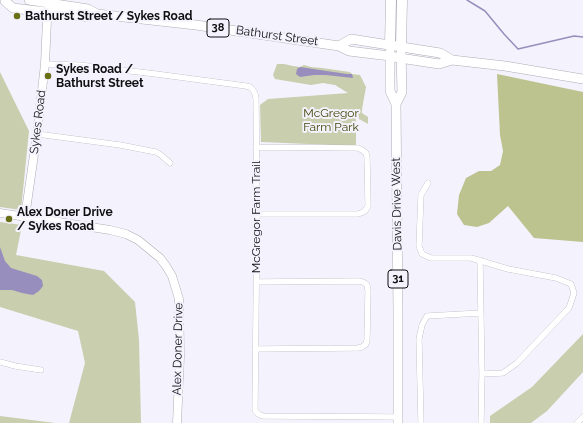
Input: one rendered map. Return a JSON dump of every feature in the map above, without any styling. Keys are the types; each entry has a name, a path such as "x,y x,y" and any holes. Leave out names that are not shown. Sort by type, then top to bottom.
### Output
{"highway":[{"name":"Davis Drive West","path":"390,45 391,0"},
{"name":"Davis Drive West","path":"401,47 402,0"}],"main road":[{"name":"Bathurst Street","path":"29,0 49,8 87,17 97,14 196,25 338,46 349,51 439,64 452,60 505,66 583,79"},
{"name":"Bathurst Street","path":"4,1 13,8 49,8"},
{"name":"Bathurst Street","path":"338,46 351,40 440,53 452,60"},
{"name":"Davis Drive West","path":"390,45 390,92 396,104 398,420"},
{"name":"Davis Drive West","path":"396,104 402,92 400,58 401,47"}],"street":[{"name":"Sykes Road","path":"25,217 37,134 45,64 49,8"},
{"name":"McGregor Farm Trail","path":"45,64 79,65 149,73 250,88 254,91 256,98 257,214 254,407 261,415 398,420"},
{"path":"37,134 120,145 156,152 170,163"},
{"path":"256,147 361,149 365,152 367,157 368,188 368,206 365,211 360,214 257,214"},
{"path":"428,183 421,195 419,246 422,254 432,258 471,258 508,269 556,278 571,284 574,293 569,308 516,363 503,373 482,374"},
{"name":"Alex Doner Drive","path":"0,213 110,230 126,234 138,240 160,258 172,276 179,299 180,356 177,423"},
{"path":"480,260 482,374 481,423"},
{"path":"255,349 361,348 365,345 367,340 368,291 366,284 360,281 256,282"},
{"path":"421,423 420,339 422,325 427,316 481,312"},
{"path":"0,362 41,370"}],"green space":[{"name":"McGregor Farm Park","path":"277,64 300,67 304,65 360,75 366,87 362,113 368,117 368,124 359,119 358,112 356,110 356,146 261,142 260,105 268,99 348,93 335,85 323,83 311,85 275,79 273,75"},
{"path":"0,72 29,131 21,210 0,207"},
{"path":"497,74 583,92 583,242 534,238 508,206 489,223 477,227 464,225 457,214 459,195 466,178 479,171 491,171 500,165 503,151 500,135"},
{"path":"0,222 22,225 16,255 104,271 135,302 139,340 141,423 69,423 85,363 78,331 0,307"},
{"path":"583,334 583,372 547,411 531,423 490,423 490,416 532,387"},
{"path":"0,416 55,423 0,423"}],"shaded area":[{"path":"300,67 352,74 353,78 326,75 300,77 296,74 297,69"},
{"path":"0,247 5,261 11,268 37,276 42,280 43,286 39,291 33,295 12,290 0,290"}],"waterway":[{"path":"467,0 485,11 518,49 574,36 583,37"}],"place":[{"name":"Bathurst Street / Sykes Road","path":"17,16"},
{"name":"Sykes Road / Bathurst Street","path":"48,76"},
{"name":"Alex Doner Drive / Sykes Road","path":"9,219"}]}
